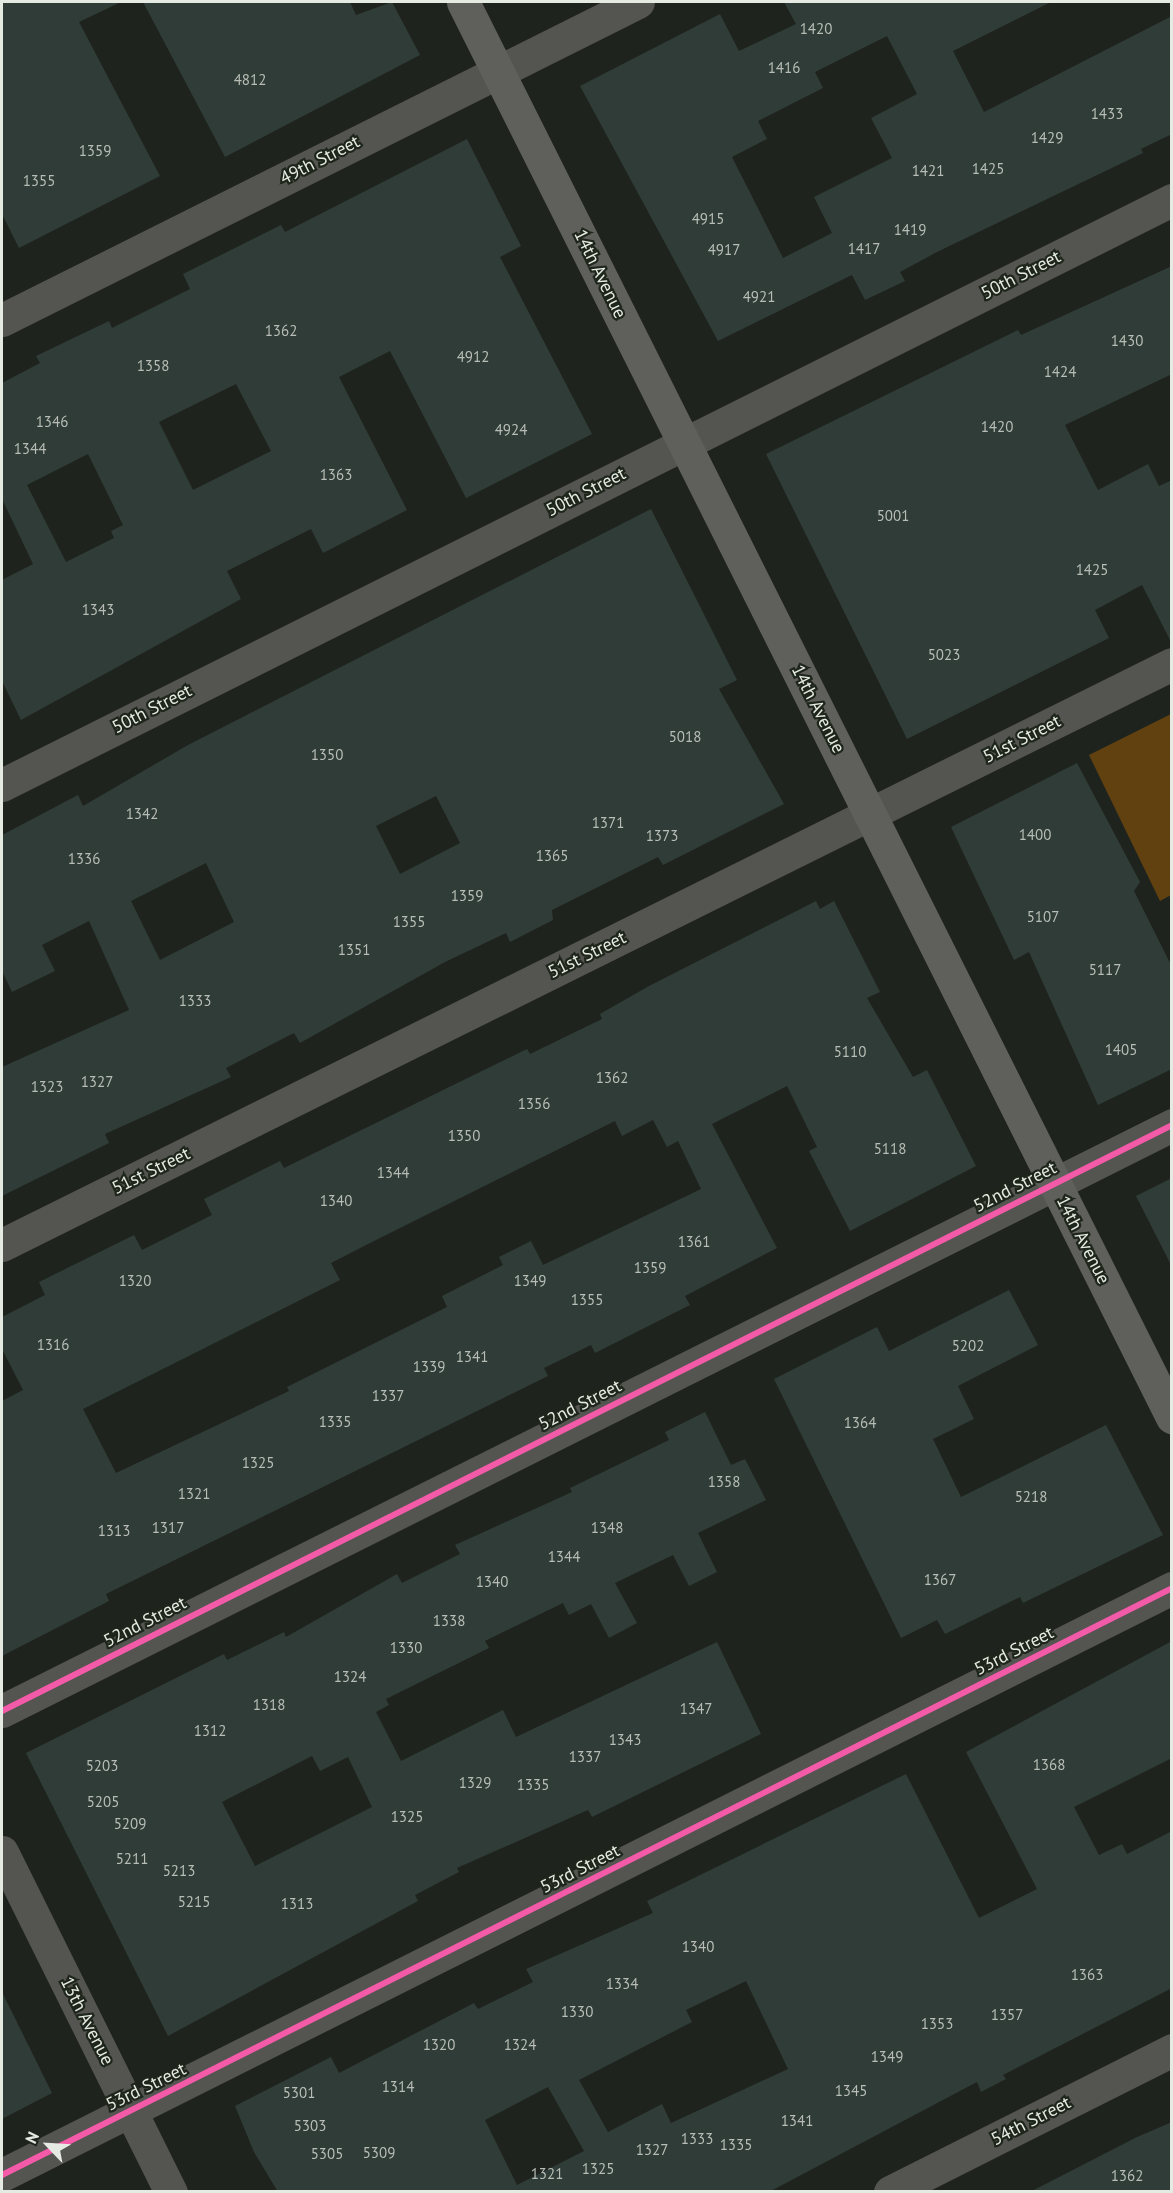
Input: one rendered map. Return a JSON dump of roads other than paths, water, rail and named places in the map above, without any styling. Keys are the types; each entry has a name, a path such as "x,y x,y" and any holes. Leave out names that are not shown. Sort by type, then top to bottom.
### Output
{"main road":[{"name":"14th Avenue","path":"463,2 1172,1417"}],"street":[{"name":"49th Street","path":"2,320 638,2"},
{"name":"50th Street","path":"2,784 1172,200"},
{"name":"51st Street","path":"2,1245 1172,664"},
{"name":"52nd Street","path":"2,1711 1172,1125"},
{"name":"53rd Street","path":"2,2175 1172,1588"},
{"name":"13th Avenue","path":"2,1852 171,2192"},
{"name":"54th Street","path":"890,2192 1172,2050"}]}
